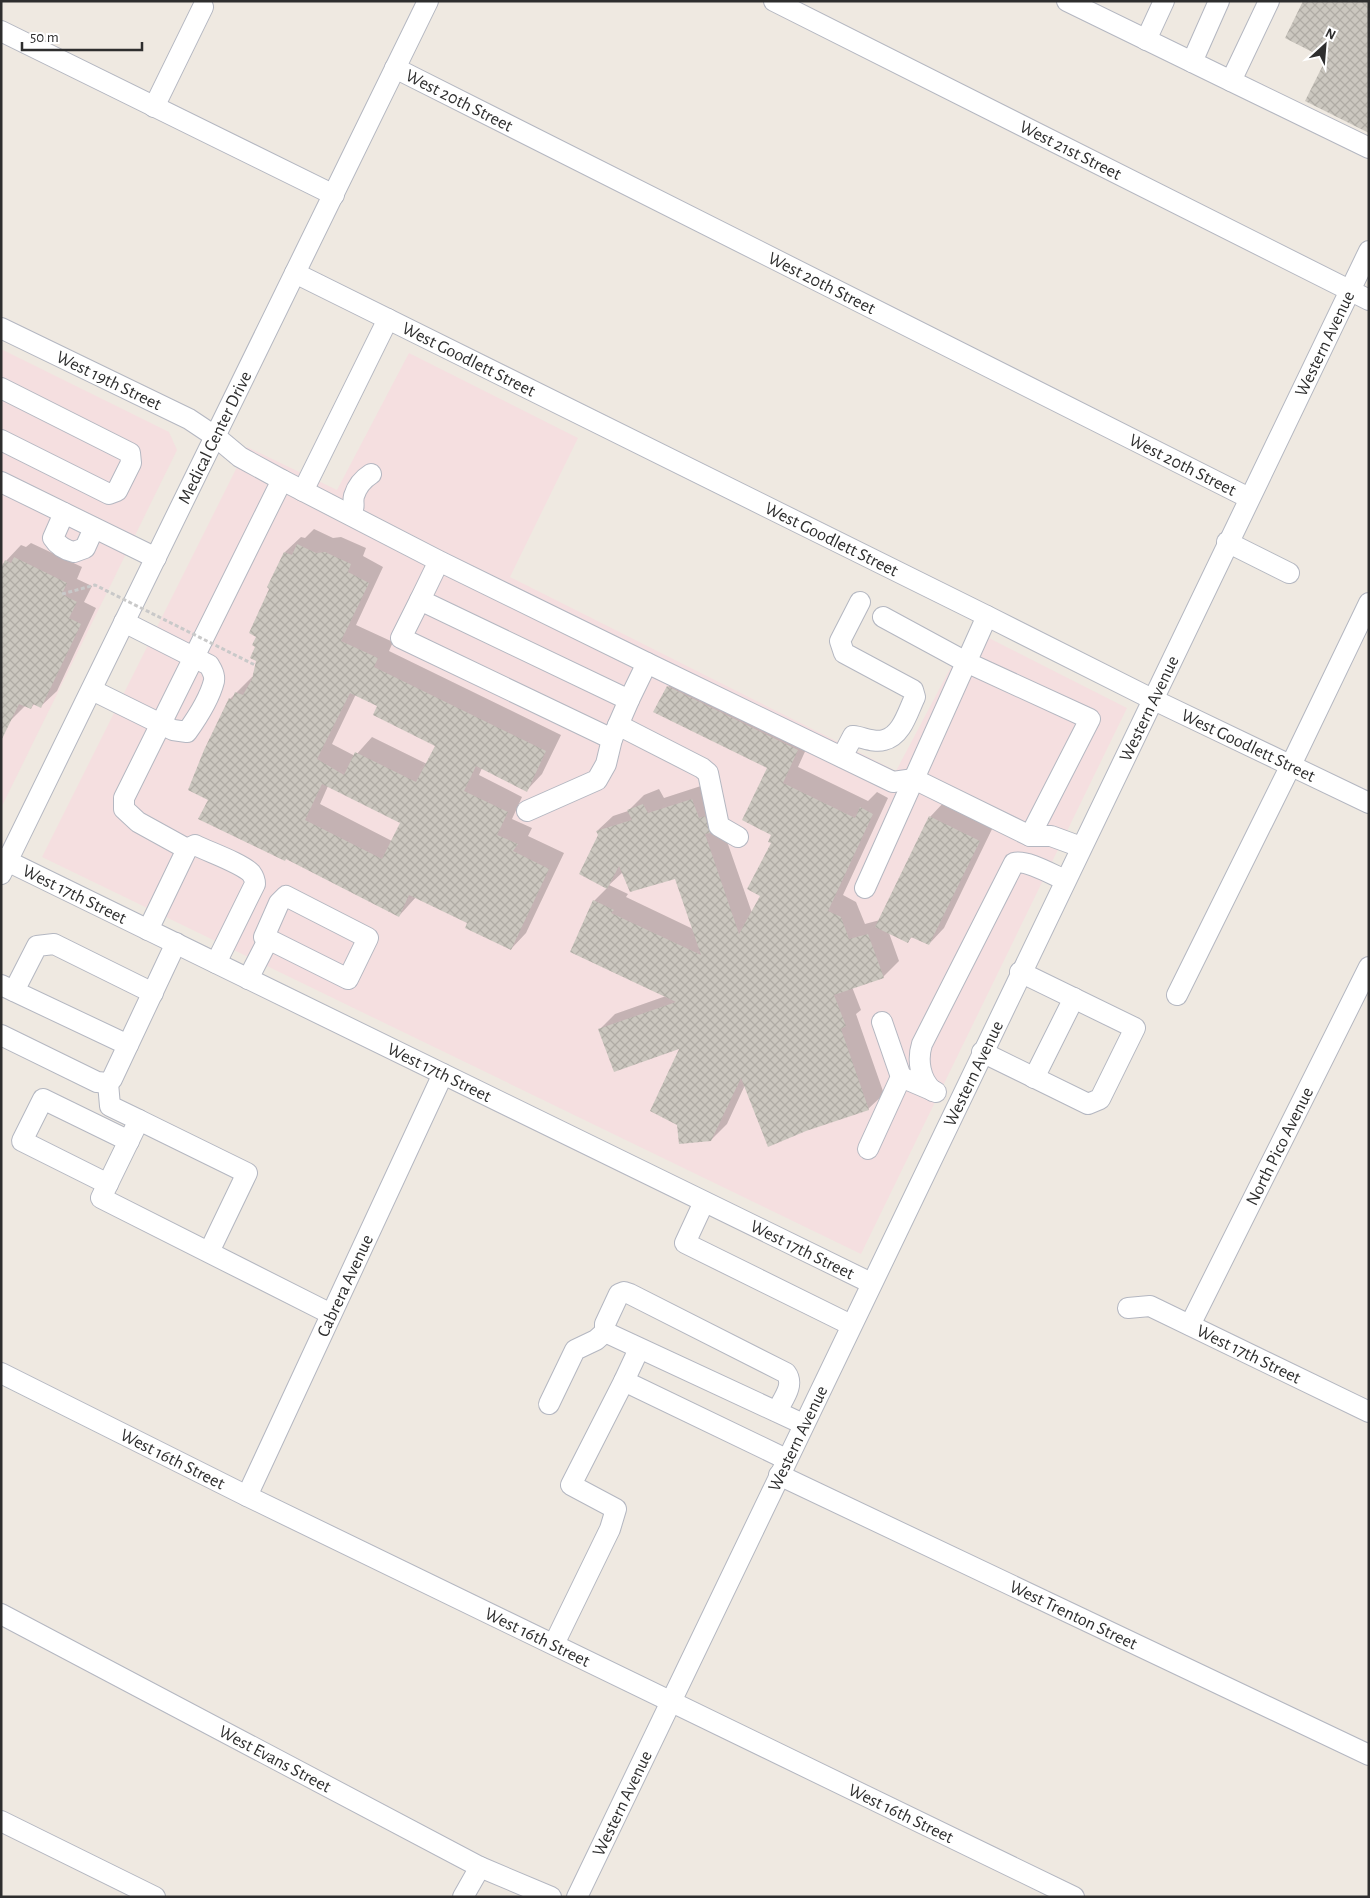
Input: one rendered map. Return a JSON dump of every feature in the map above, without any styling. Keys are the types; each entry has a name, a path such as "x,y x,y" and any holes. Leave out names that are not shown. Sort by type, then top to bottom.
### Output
{"street":[{"name":"Medical Center Drive","path":"3,864 92,690 428,1"},
{"name":"West 21st Street","path":"774,1 1369,300"},
{"path":"1068,1 1369,148"},
{"path":"1146,40 1164,1"},
{"path":"1192,62 1219,1"},
{"path":"1231,82 1269,1"},
{"path":"154,107 203,7"},
{"path":"1,31 334,195"},
{"name":"West 20th Street","path":"395,68 1249,498"},
{"name":"Western Avenue","path":"576,1897 1227,542 1369,251"},
{"name":"West Goodlett Street","path":"295,273 1152,699 1369,803"},
{"path":"303,491 388,320"},
{"name":"West 19th Street","path":"1,328 189,419 216,436 240,457 303,491 353,511 439,561 893,782 914,779"},
{"path":"1,388 130,453 131,463 117,491 109,494 1,440"},
{"path":"353,511 353,497 362,480 371,474"},
{"path":"187,849 138,822 124,809 124,798 282,480"},
{"path":"1,482 156,558"},
{"path":"64,513 53,538 57,544 64,548 74,552 85,548 94,528"},
{"path":"1227,542 1290,573"},
{"path":"439,561 401,638 702,768 708,773 719,826 738,837"},
{"path":"420,600 629,700"},
{"path":"842,757 853,736 885,740 898,732 915,697 913,690 844,653 840,640 860,602"},
{"path":"1177,995 1369,602"},
{"path":"865,888 987,616"},
{"path":"883,617 966,662 1090,720 1030,836"},
{"path":"92,690 174,730 187,732 197,719 214,679 210,665 124,622"},
{"path":"527,812 597,780 606,764 615,732 647,663"},
{"path":"914,779 1030,836 1051,836 1081,847"},
{"path":"148,930 187,849 195,845 250,872 254,879 254,884 216,963"},
{"path":"933,1091 925,1080 920,1064 922,1044 1014,863 1034,866 1065,880"},
{"name":"West 17th Street","path":"3,864 148,930 871,1283"},
{"path":"286,896 368,938 348,979 268,940 264,937 279,903 286,896"},
{"path":"248,979 268,940"},
{"path":"128,1045 8,988 37,946 54,944 153,993"},
{"path":"110,1106 108,1083 112,1079 176,944"},
{"name":"North Pico Avenue","path":"1190,1325 1369,966"},
{"path":"982,1052 1088,1104 1100,1098 1135,1028 1020,972"},
{"path":"1034,1078 1074,998"},
{"path":"868,1149 901,1078 882,1022"},
{"path":"1,1035 97,1082 108,1083"},
{"name":"Cabrera Avenue","path":"247,1496 443,1074"},
{"path":"901,1078 958,1102"},
{"path":"108,1184 22,1141 43,1099 129,1141"},
{"path":"91,1122 98,1108 110,1106 247,1173 209,1252"},
{"path":"140,1120 101,1198 331,1314"},
{"path":"704,1202 685,1243 851,1324"},
{"path":"549,1404 575,1350 596,1340 605,1332 605,1324 619,1294 624,1292 786,1373 790,1378 790,1384 777,1411"},
{"name":"West 17th Street","path":"1128,1308 1150,1306 1369,1412"},
{"path":"605,1332 803,1424"},
{"path":"554,1644 610,1529 616,1509 571,1485 639,1349"},
{"name":"West 16th Street","path":"1,1373 247,1496 1074,1897"},
{"name":"West Trenton Street","path":"624,1381 782,1467 1369,1755"},
{"name":"West Evans Street","path":"1,1614 480,1867 551,1897"},
{"path":"1,1822 155,1897"},
{"path":"463,1897 480,1867"}],"path":[{"path":"62,594 95,585 255,665"}],"shaded area":[{"path":"1,349 169,432 177,450 1,808"},
{"path":"409,353 578,438 510,577 896,771 971,629 1127,708 861,1254 42,857 247,447 337,490"}],"building":[{"path":"1303,1 1369,1 1369,133 1305,101 1326,59 1285,38"},
{"path":"297,544 316,553 325,552 351,564 348,572 369,583 341,641 378,658 374,667 546,751 527,792 476,766 464,791 508,812 497,835 518,844 513,851 549,869 511,950 465,928 467,923 409,895 399,917 286,859 285,861 198,819 208,800 188,790 204,750 229,698 232,700 235,692 243,695 252,679 256,661 250,658 255,647 252,645 256,637 249,633 269,589 267,587 284,552 292,555","holes":["350,693 377,706 373,715 435,746 416,782 355,752 344,775 317,759","322,784 400,823 382,859 305,820"]},
{"path":"14,557 67,583 62,594 77,602 69,618 81,624 41,708 33,704 31,709 19,704 1,741 1,568 5,560 11,563"},
{"path":"667,686 798,750 783,783 855,818 860,807 873,814 828,911 841,917 849,939 868,934 884,978 834,995 846,1026 841,1029 869,1110 806,1131 768,1147 741,1078 711,1141 679,1144 677,1125 650,1111 679,1049 614,1072 598,1029 676,1002 570,952 593,900 614,910 611,913 701,955 675,879 630,892 619,866 607,889 579,874 598,835 596,831 632,820 627,810 643,804 648,813 692,799 699,818 705,816 710,833 705,834 739,934 760,896 747,889 771,843 768,842 771,835 742,820 767,768 653,712"},
{"path":"929,816 980,841 929,945 911,937 908,943 875,927"}]}
